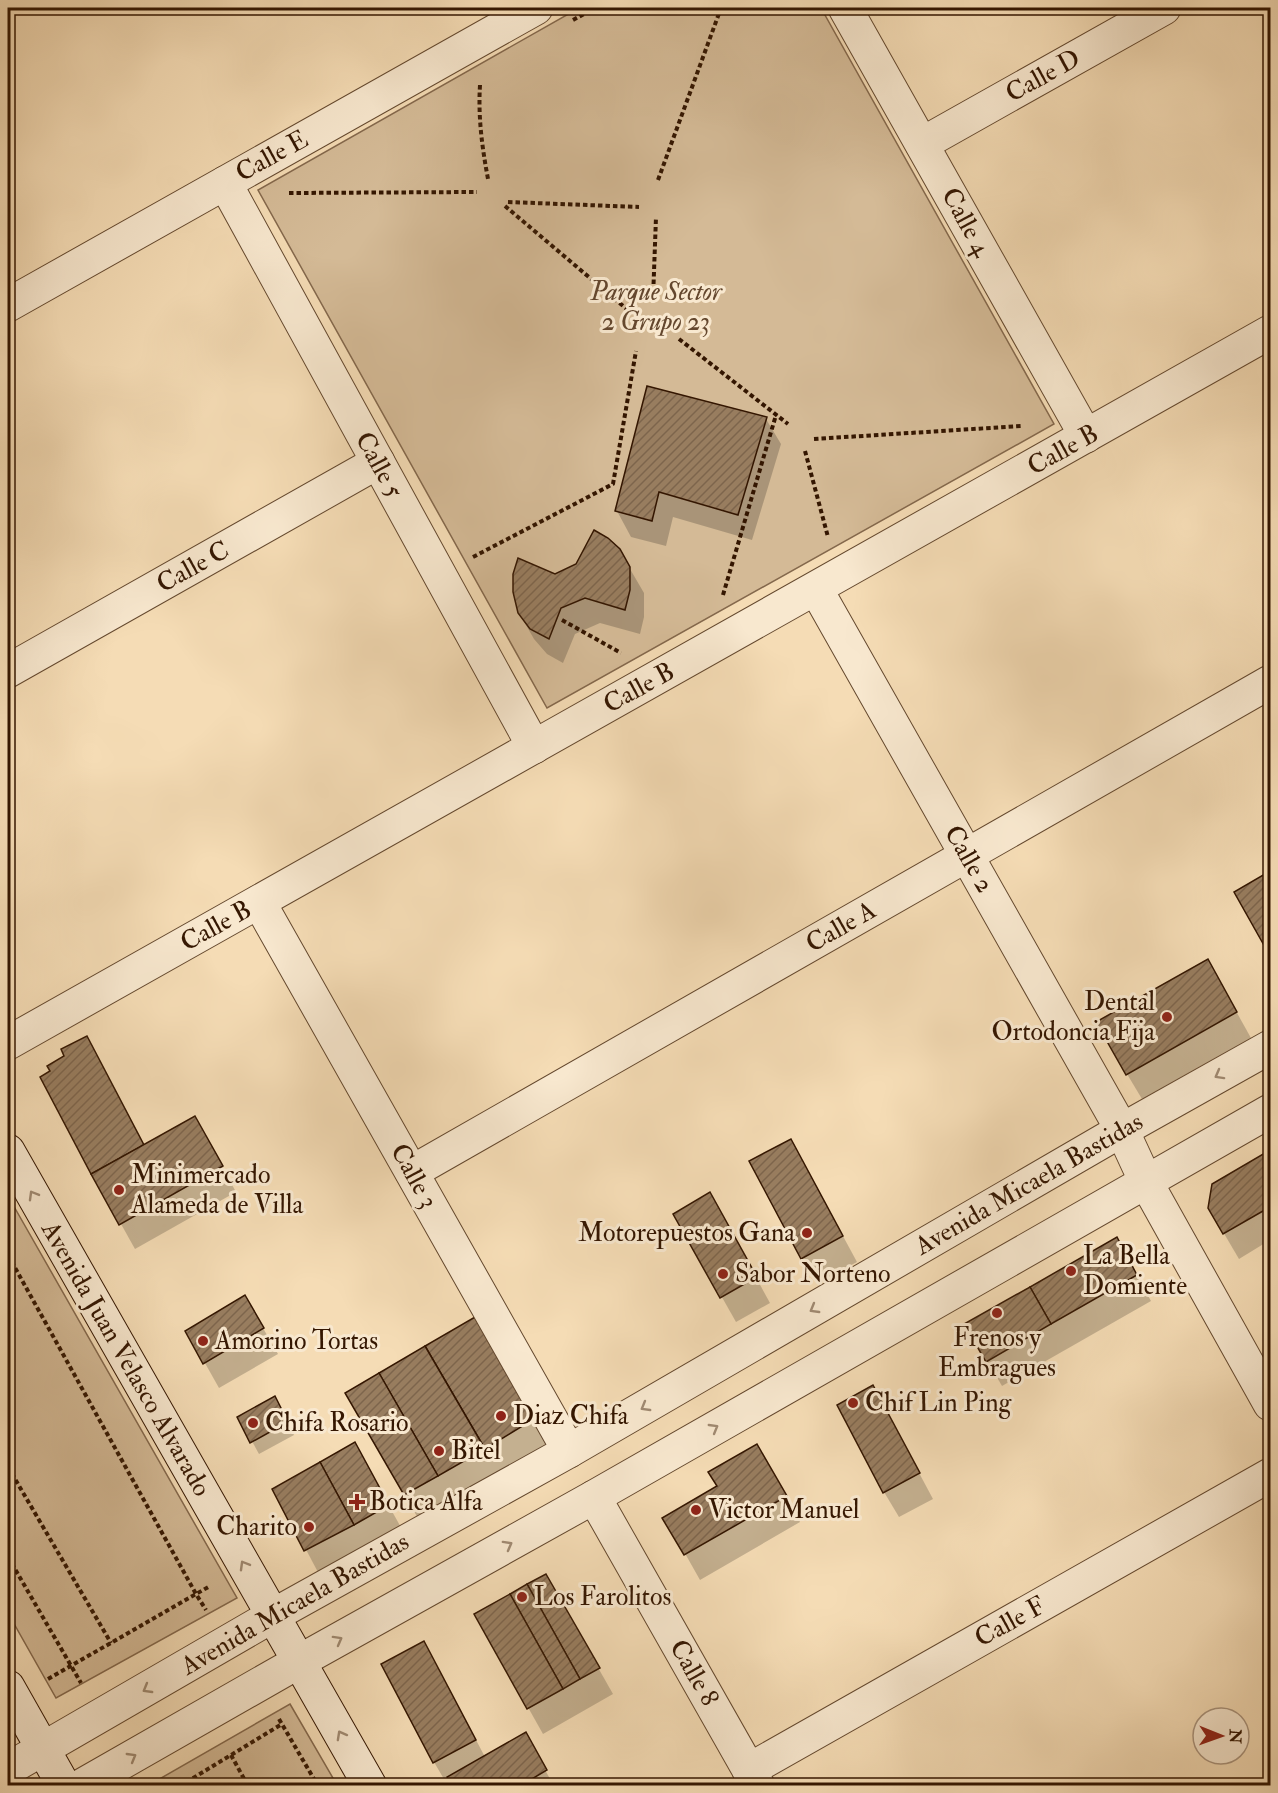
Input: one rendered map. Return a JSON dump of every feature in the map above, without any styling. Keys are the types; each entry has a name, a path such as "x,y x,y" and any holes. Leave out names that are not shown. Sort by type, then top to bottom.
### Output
{"street":[{"name":"Calle E","path":"8,305 225,183 487,20 536,8"},
{"name":"Calle 4","path":"845,8 1086,436"},
{"name":"Calle D","path":"922,144 1164,8"},
{"name":"Calle 5","path":"225,183 534,747"},
{"name":"Calle B","path":"8,1043 1270,332"},
{"name":"Calle C","path":"8,671 378,462"},
{"name":"Calle 2","path":"816,589 1122,1130 1146,1182 1270,1404"},
{"name":"Calle A","path":"412,1172 1270,682"},
{"name":"Calle 3","path":"259,902 569,1451"},
{"name":"Avenida Micaela Bastidas","path":"8,1769 274,1615 569,1451 1122,1130 1270,1047"},
{"name":"Avenida Micaela Bastidas","path":"81,1785 594,1497 1270,1111"},
{"name":"Avenida Juan Velasco Alvarado","path":"8,1151 370,1785"},
{"name":"Calle F","path":"754,1778 1270,1474"},
{"name":"Calle 8","path":"594,1497 754,1778"},
{"path":"11,1693 64,1785"}],"path":[{"path":"567,24 595,8"},
{"path":"658,180 721,8"},
{"path":"480,84 481,139 488,179"},
{"path":"225,183 269,193 477,192"},
{"path":"629,311 506,204 639,207"},
{"path":"653,299 656,217"},
{"path":"679,339 788,424"},
{"path":"472,558 613,484 636,351"},
{"path":"731,594 722,599 776,415"},
{"path":"814,439 1029,425"},
{"path":"806,451 829,540 839,535"},
{"path":"562,620 624,654 615,659"},
{"path":"8,1255 196,1594 228,1642"},
{"path":"8,1467 111,1643"},
{"path":"8,1557 99,1716"},
{"path":"11,1693 71,1666 245,1566"},
{"path":"276,1715 318,1785"},
{"path":"180,1785 282,1724"},
{"path":"231,1755 248,1785"}],"green space":[{"name":"Parque Sector 2 Grupo 23","path":"579,8 821,8 1054,424 547,708 258,190"},
{"path":"8,1196 237,1598 56,1698 8,1613"},
{"path":"290,1704 337,1785 149,1785"}],"building":[{"path":"647,386 767,417 738,515 659,492 652,521 615,511"},
{"path":"594,530 608,538 620,549 630,567 630,590 625,610 585,598 561,608 549,639 530,629 518,613 513,592 513,574 518,558 555,574 576,564"},
{"path":"1270,871 1270,956 1234,892"},
{"name":"Dental Ortodoncia Fija","path":"1208,959 1237,1012 1126,1075 1096,1022"},
{"path":"87,1036 144,1145 91,1174 40,1077 50,1071 47,1066 64,1056 61,1049"},
{"path":"195,1116 223,1166 119,1225 91,1174"},
{"path":"791,1139 843,1236 801,1259 749,1161"},
{"path":"1270,1150 1270,1207 1223,1234 1208,1208 1212,1184"},
{"path":"710,1192 757,1277 720,1298 673,1214"},
{"path":"1117,1237 1137,1275 1051,1324 1030,1287"},
{"path":"1030,1287 1051,1324 986,1362 964,1324"},
{"path":"245,1295 264,1328 203,1364 185,1331"},
{"path":"475,1317 534,1419 485,1449 425,1346"},
{"path":"425,1346 485,1449 438,1476 379,1373"},
{"path":"379,1373 438,1476 404,1495 345,1393"},
{"path":"873,1385 920,1473 883,1493 837,1405"},
{"path":"275,1396 288,1422 250,1443 237,1417"},
{"path":"355,1442 389,1505 354,1525 320,1462"},
{"path":"757,1444 787,1496 684,1555 662,1518 717,1486 708,1472"},
{"path":"320,1462 354,1525 304,1551 272,1489"},
{"path":"546,1574 600,1668 580,1679 527,1584"},
{"path":"527,1584 580,1679 563,1689 510,1594"},
{"path":"510,1594 563,1689 527,1709 474,1614"},
{"path":"424,1641 476,1740 433,1763 381,1664"},
{"path":"526,1732 547,1770 520,1786 451,1786 447,1777"}],"place":[{"name":"Dental Ortodoncia Fija","path":"1167,1017"},
{"name":"Minimercado Alameda de Villa","path":"119,1190"},
{"name":"Motorepuestos Gana","path":"807,1233"},
{"name":"La Bella Domiente","path":"1071,1271"},
{"name":"Sabor Norteno","path":"723,1274"},
{"name":"Frenos y Embragues","path":"997,1313"},
{"name":"Amorino Tortas","path":"203,1341"},
{"name":"Chif Lin Ping","path":"853,1403"},
{"name":"Diaz Chifa","path":"501,1416"},
{"name":"Chifa Rosario","path":"253,1423"},
{"name":"Bitel","path":"439,1451"},
{"name":"Botica Alfa","path":"357,1502"},
{"name":"Victor Manuel","path":"696,1510"},
{"name":"Charito","path":"309,1527"},
{"name":"Los Farolitos","path":"522,1597"}]}
